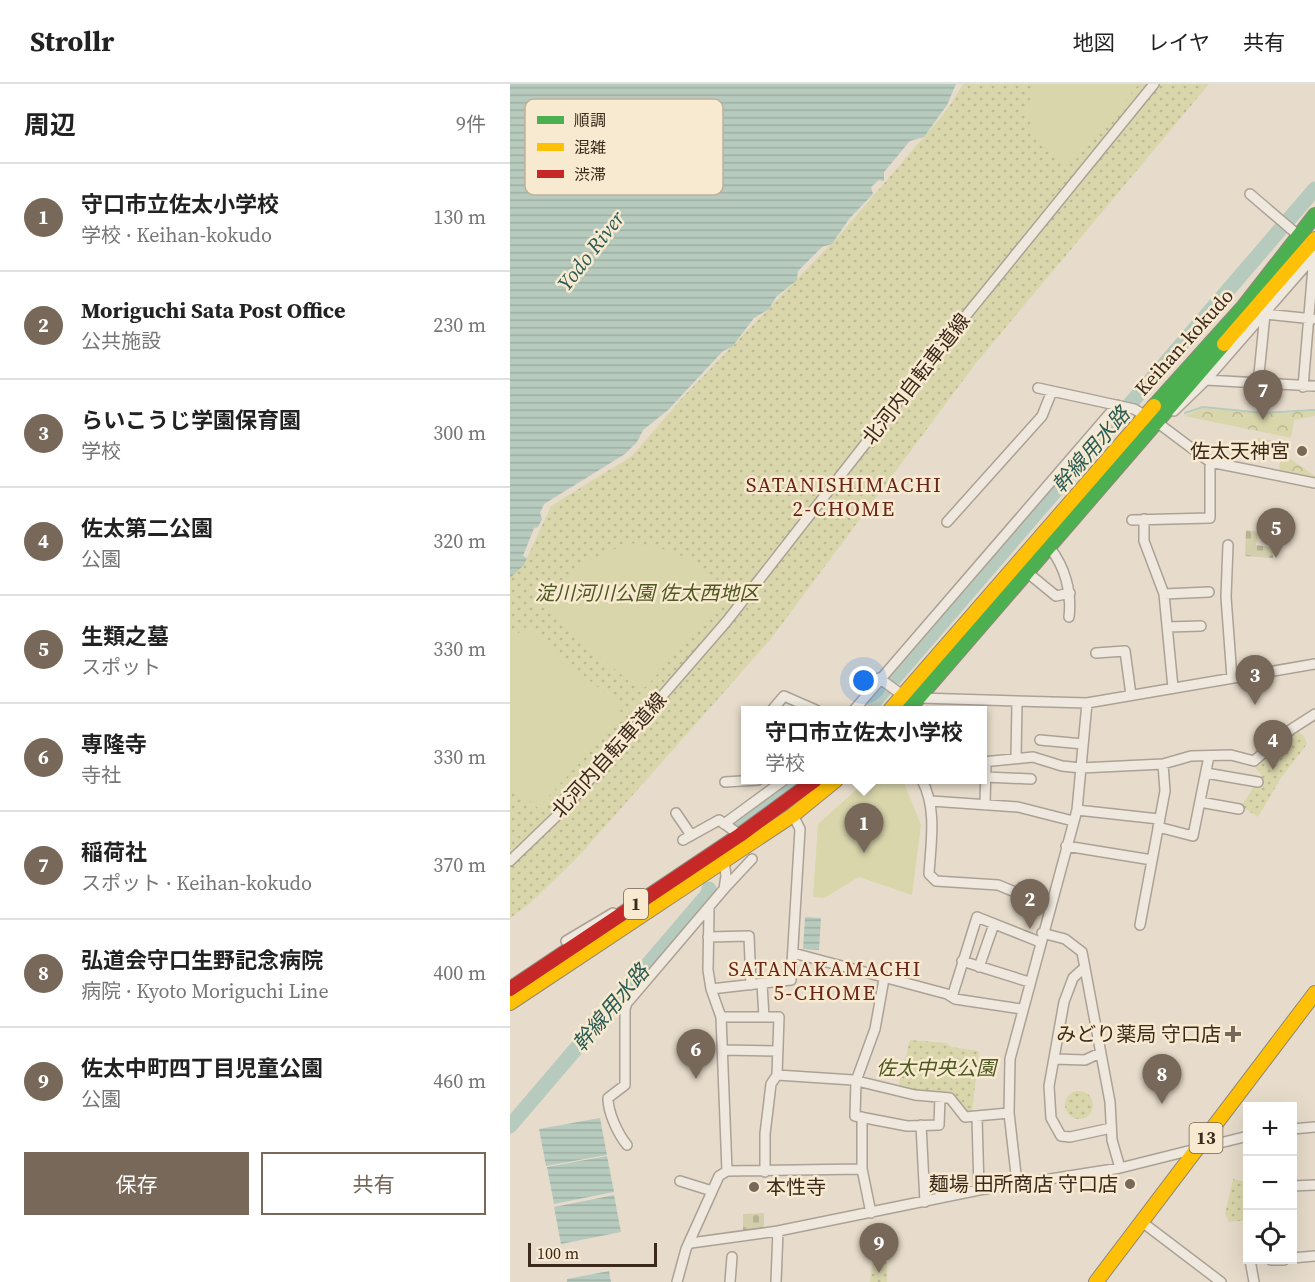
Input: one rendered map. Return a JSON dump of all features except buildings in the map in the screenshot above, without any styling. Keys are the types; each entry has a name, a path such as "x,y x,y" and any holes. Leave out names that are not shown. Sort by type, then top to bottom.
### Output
{"main road":[{"name":"Keihan-kokudo","path":"892,706 897,693 1140,412 1244,306 1294,231 1315,215"},
{"name":"Keihan-kokudo","path":"913,706 1315,239"},
{"name":"1","path":"510,1003 641,901 740,835 810,784"},
{"name":"1","path":"510,989 556,965 724,860 793,815 831,784"},
{"name":"13","path":"1096,1282 1315,993"}],"street":[{"name":"北河内自転車道線","path":"510,861 565,808 727,621 951,334 1154,84"},
{"path":"1250,194 1294,231"},
{"path":"1158,423 1185,403 1315,255"},
{"path":"1303,387 1312,319 1315,255"},
{"path":"1265,314 1312,319"},
{"path":"1258,384 1265,314"},
{"path":"1206,380 1315,386"},
{"path":"1038,388 1140,412 1210,462 1315,483"},
{"path":"948,522 1042,416 1052,391"},
{"path":"859,706 1118,405"},
{"path":"1132,519 1209,518 1210,462"},
{"path":"1144,519 1144,541 1164,594 1173,688"},
{"path":"1228,545 1226,597 1232,678"},
{"path":"1050,548 1059,559 1070,593 1069,617"},
{"path":"1028,573 1056,596 1070,593"},
{"path":"1164,594 1209,592"},
{"path":"1167,627 1201,626"},
{"path":"1096,653 1125,651 1131,695"},
{"path":"882,680 897,693 920,698 1088,703 1315,664"},
{"path":"776,706 784,696 805,706"},
{"path":"1016,758 1017,702"},
{"path":"1017,1183 1008,1113 1010,1059 1049,906 1077,810 1088,703"},
{"path":"987,762 1033,757 1062,766 1081,768 1163,764 1191,756 1231,755 1254,761 1287,732 1315,714"},
{"path":"1040,740 1083,744"},
{"path":"1077,810 1159,823 1193,836 1209,756"},
{"path":"1140,925 1164,791 1163,764"},
{"path":"1206,773 1258,782"},
{"path":"987,777 1031,779"},
{"path":"724,782 741,781"},
{"path":"760,784 762,797"},
{"path":"724,824 779,784"},
{"path":"924,784 931,801 929,874 936,881 998,885 1049,906"},
{"path":"985,805 986,784"},
{"path":"931,801 1018,807 1073,821"},
{"path":"1200,802 1239,809"},
{"path":"676,813 687,838 719,820 740,835"},
{"path":"711,990 791,980 800,829 793,815"},
{"path":"1066,846 1152,860"},
{"path":"724,860 726,876 724,889"},
{"path":"627,1145 621,1138 608,1104 608,1098 625,1085 625,1009 627,1003 724,889 752,860"},
{"path":"510,980 601,918 641,901"},
{"path":"709,909 708,970 711,990 721,1017 727,1171"},
{"path":"952,997 977,917 1041,937 1065,939 1080,948 1110,1102 1111,1128 1120,1168"},
{"path":"979,967 994,924"},
{"path":"708,937 749,936 751,985"},
{"path":"793,953 982,1005 1022,1009"},
{"path":"962,962 1029,982"},
{"path":"1085,968 1073,978 1064,1002 1049,1086 1050,1114 1061,1136 1070,1137 1111,1128"},
{"path":"884,979 875,1029 856,1081 855,1116 908,1126 939,1125 940,1097"},
{"path":"762,984 764,1017"},
{"path":"721,1017 779,1017 777,1075 771,1084 765,1134 765,1172"},
{"path":"722,1050 778,1051"},
{"path":"1054,1059 1085,1060 1100,1053"},
{"path":"777,1075 856,1081 915,1095 950,1098 965,1116 977,1117 989,1113 1008,1113"},
{"path":"862,1117 862,1169 871,1213"},
{"path":"977,1117 980,1190"},
{"path":"921,1125 925,1202"},
{"path":"1297,1129 1315,1127"},
{"path":"691,1243 778,1231 1017,1183 1120,1168 1159,1160 1200,1146 1243,1137"},
{"path":"677,1282 686,1249 691,1243 712,1191 719,1176 727,1171 862,1169"},
{"path":"680,1181 712,1191"},
{"path":"1297,1186 1315,1185"},
{"path":"1142,1222 1216,1281"},
{"path":"776,1282 778,1231"},
{"path":"1297,1258 1315,1256"},
{"path":"730,1282 732,1257"},
{"path":"1251,1264 1254,1282"}],"green space":[{"name":"淀川河川公園 佐太西地区","path":"963,84 1209,84 976,363 770,640 577,858 528,905 510,918 510,574 527,558 551,506 632,456 684,396 838,237 947,110"},
{"path":"1035,84 1139,84 1073,163 1059,162 1036,141 1026,111"},
{"path":"1204,408 1264,414 1315,411 1315,416 1294,420 1291,438 1184,416"},
{"path":"1258,438 1290,445 1288,457 1315,476 1315,480 1282,472 1279,469 1282,451 1256,446"},
{"path":"1246,530 1259,532 1256,545 1273,548 1273,558 1245,556"},
{"path":"630,543 661,549 684,557 730,591 647,686 639,690 539,604 560,582 590,560"},
{"path":"526,627 619,705 622,717 538,808 510,784 510,640"},
{"path":"1297,731 1304,736 1307,744 1281,778 1258,817 1241,806 1262,775 1254,766"},
{"path":"863,784 905,784 921,825 912,895 859,877 824,898 813,897 818,824"},
{"name":"佐太中央公園","path":"910,1040 946,1043 952,1047 979,1051 972,1113 967,1114 950,1095 898,1088"},
{"path":"1079,1091 1089,1095 1093,1105 1089,1115 1079,1119 1069,1115 1065,1105 1069,1095"},
{"path":"1233,1179 1243,1181 1243,1220 1229,1222 1225,1214"},
{"path":"764,1213 764,1229 743,1233 743,1214"},
{"path":"887,1261 887,1282 870,1282 872,1264"}],"water":[{"name":"Yodo River","path":"510,84 956,84 947,105 924,137 910,141 884,172 884,181 879,180 871,187 873,194 849,219 832,244 822,247 798,271 797,280 776,297 769,309 754,318 732,347 723,351 668,410 643,430 637,442 625,454 544,504 540,513 542,519 538,527 534,528 523,556 527,558 524,565 510,578"},
{"path":"805,917 821,918 819,950 803,949"},
{"path":"600,1118 607,1155 546,1166 539,1129"},
{"path":"607,1156 614,1192 554,1204 547,1167"},
{"path":"614,1195 621,1232 561,1244 554,1207"},
{"path":"609,1271 611,1282 567,1282 567,1279"}],"waterway":[{"name":"幹線用水路","path":"870,706 1315,189"},
{"path":"1185,413 1203,407 1263,413 1315,410"},
{"name":"幹線用水路","path":"734,823 788,784"},
{"name":"幹線用水路","path":"510,1126 707,895 709,889"}],"traffic: fast":[{"path":"1154,406 1244,306 1315,215"},
{"path":"911,706 1224,344"}],"traffic: slow":[{"path":"1224,344 1315,239"},
{"path":"893,706 1154,406"},
{"path":"510,1003 793,815 831,784"},
{"path":"1096,1282 1315,993"}],"traffic: jam":[{"path":"510,989 740,835 810,784"}],"place":[{"name":"稲荷社","path":"1263,420"},
{"name":"佐太天神宮","path":"1302,451"},
{"name":"生類之墓","path":"1276,558"},
{"name":"らいこうじ学園保育園","path":"1255,705"},
{"name":"佐太第二公園","path":"1273,770"},
{"name":"守口市立佐太小学校","path":"864,853"},
{"name":"Moriguchi Sata Post Office","path":"1030,929"},
{"name":"みどり薬局 守口店","path":"1233,1034"},
{"name":"専隆寺","path":"696,1079"},
{"name":"弘道会守口生野記念病院","path":"1162,1104"},
{"name":"麺場 田所商店 守口店","path":"1130,1184"},
{"name":"本性寺","path":"754,1187"},
{"name":"佐太中町四丁目児童公園","path":"879,1273"}],"district":[{"name":"SATANISHIMACHI 2-CHOME","path":"844,497"},
{"name":"SATANAKAMACHI 5-CHOME","path":"825,981"}]}
